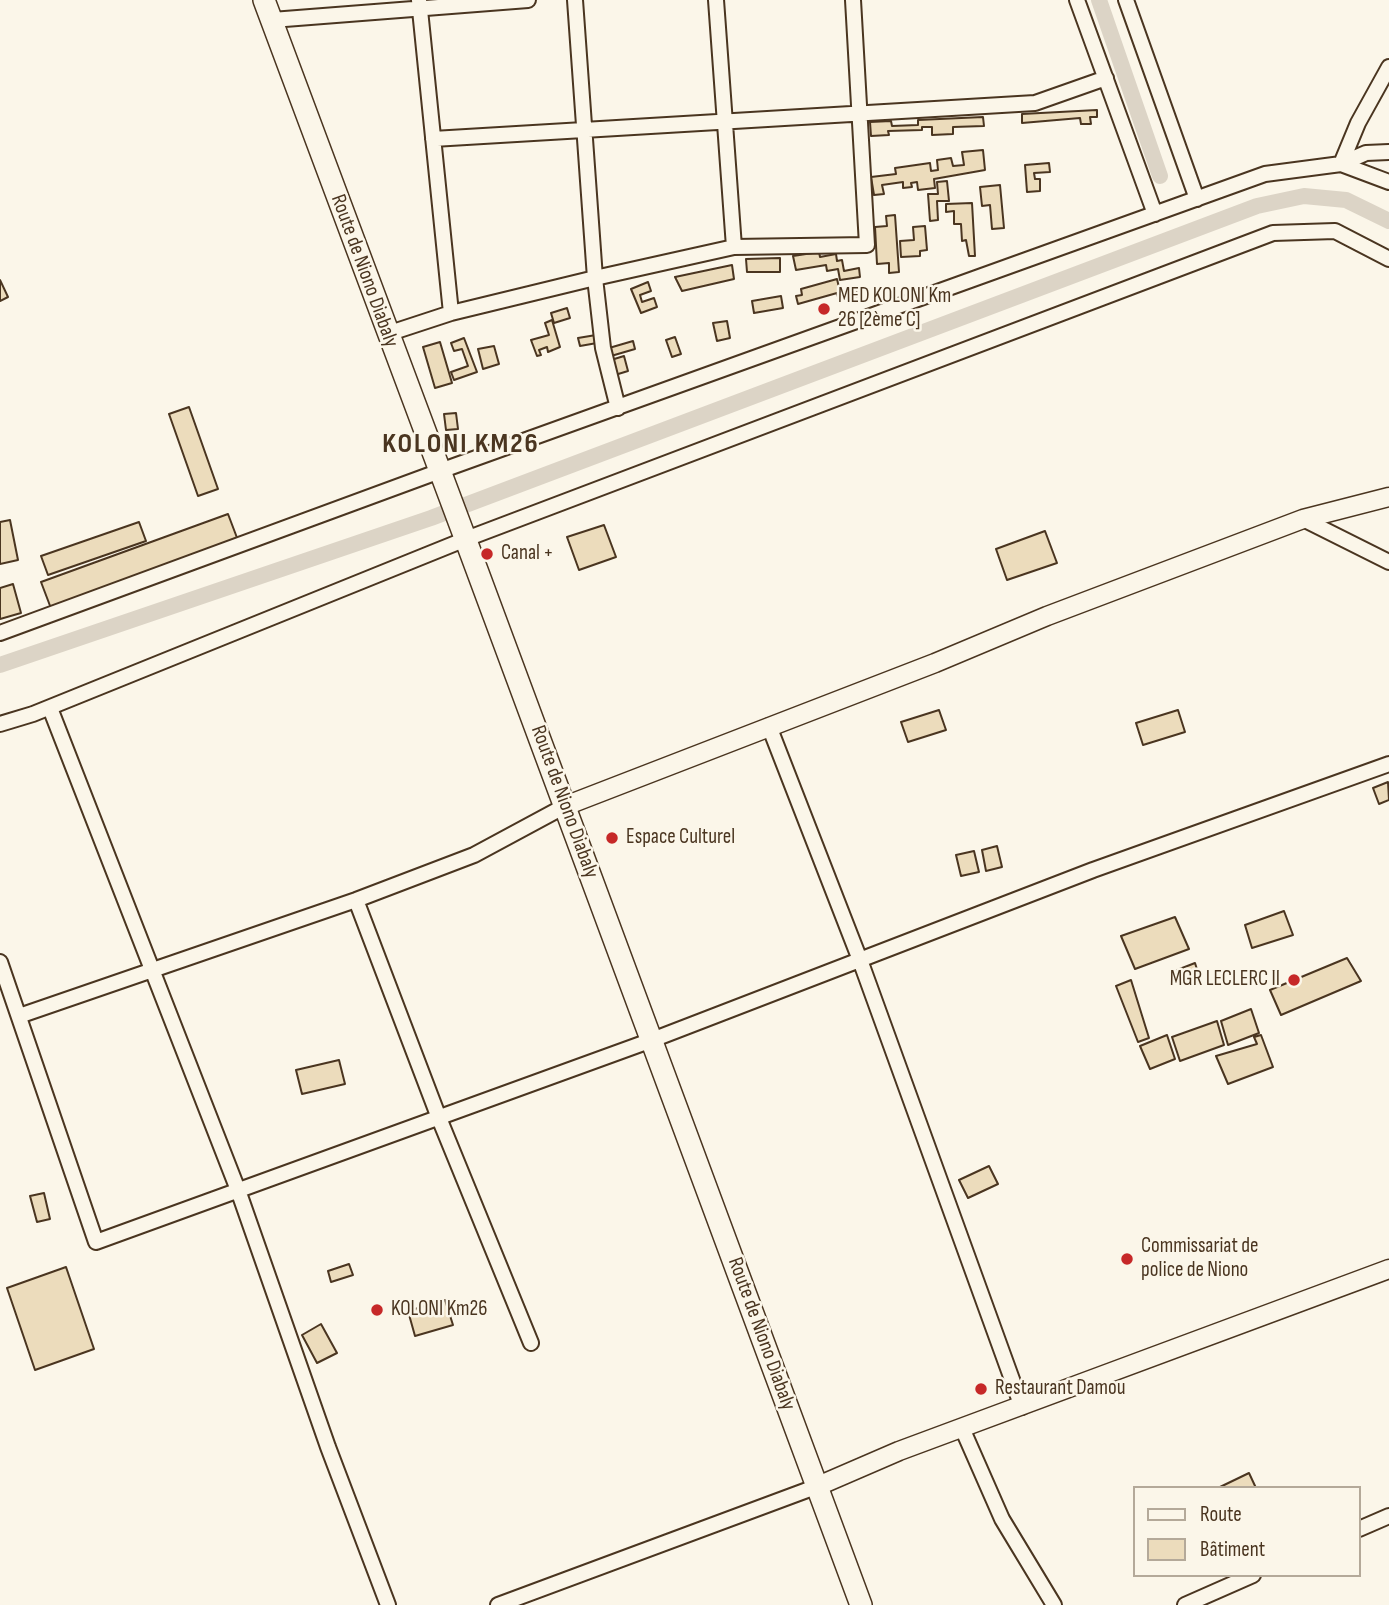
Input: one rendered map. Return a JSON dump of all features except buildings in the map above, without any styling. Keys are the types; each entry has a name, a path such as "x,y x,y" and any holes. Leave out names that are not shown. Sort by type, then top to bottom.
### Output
{"main road":[{"name":"Route de Niono Diabaly","path":"268,10 861,1605"}],"street":[{"path":"268,10 528,0"},
{"path":"575,0 595,278 603,348 618,408"},
{"path":"716,0 734,247"},
{"path":"387,334 451,313 734,247 867,245 853,0"},
{"path":"1077,0 1155,214"},
{"path":"1126,0 1197,199"},
{"path":"419,4 451,313"},
{"path":"1341,164 1357,123 1389,67"},
{"path":"433,139 1035,103 1106,78"},
{"path":"0,633 443,480 618,408 1265,174 1341,164 1366,153 1389,152"},
{"path":"1341,164 1389,182"},
{"path":"0,724 50,708 464,533 1273,233 1335,232 1389,259"},
{"path":"19,1016 356,900 474,855 565,806 934,663 1047,616 1303,519 1389,497"},
{"path":"1303,519 1389,562"},
{"path":"50,708 238,1190 328,1447 388,1605"},
{"path":"769,726 860,960 1022,1407"},
{"path":"0,962 96,1242 652,1040 1093,870 1389,764"},
{"path":"356,900 439,1118 531,1343"},
{"path":"498,1605 818,1486 899,1451 1389,1269"},
{"path":"962,1429 1002,1519 1054,1605"},
{"path":"1361,1528 1389,1516"},
{"path":"1185,1605 1248,1577"}],"waterway":[{"path":"1099,0 1160,176"},
{"path":"0,665 431,518 1257,206 1304,196 1346,200 1389,221"}],"place":[{"name":"MED KOLONI Km 26 [2ème C]","path":"824,309"},
{"name":"Canal +","path":"487,554"},
{"name":"Espace Culturel","path":"612,838"},
{"name":"MGR LECLERC II","path":"1294,980"},
{"name":"Commissariat de police de Niono","path":"1127,1259"},
{"name":"KOLONI Km26","path":"377,1310"},
{"name":"Restaurant Damou","path":"981,1389"}],"district":[{"name":"KOLONI KM26","path":"461,445"}]}
